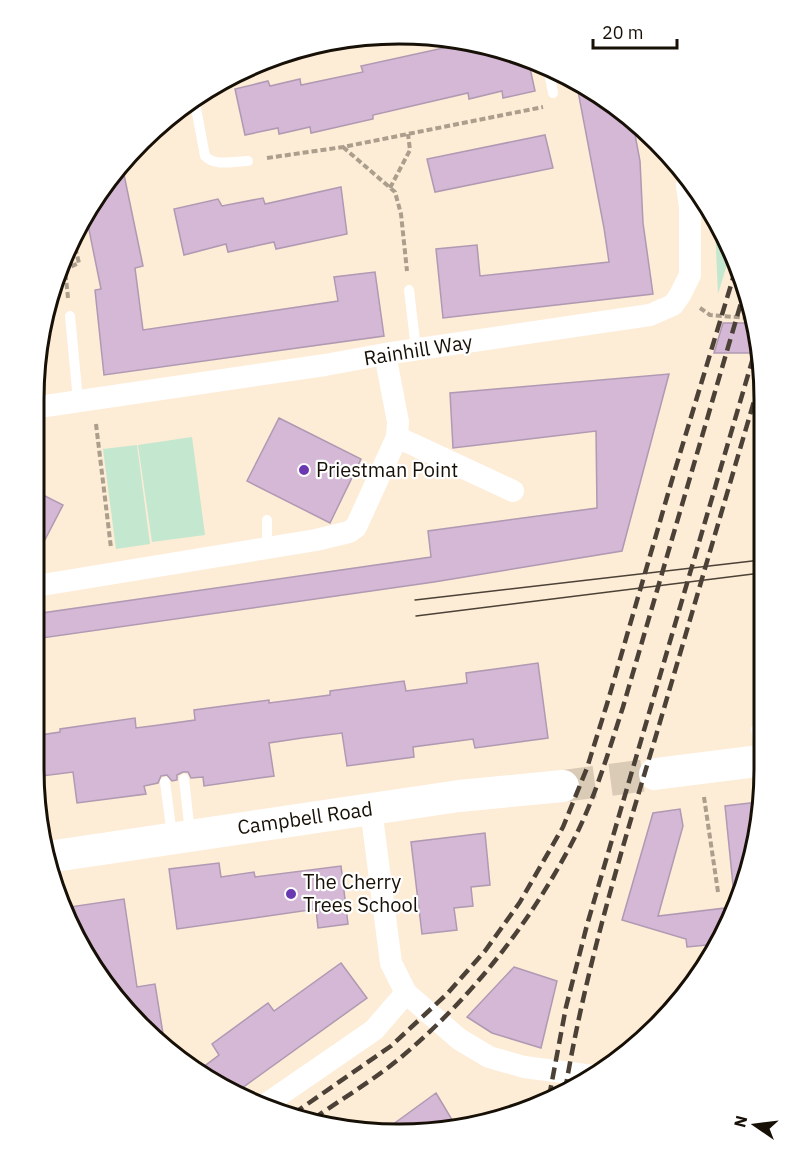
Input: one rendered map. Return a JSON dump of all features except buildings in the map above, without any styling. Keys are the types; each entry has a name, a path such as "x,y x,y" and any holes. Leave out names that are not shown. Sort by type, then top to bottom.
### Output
{"street":[{"name":"Rainhill Way","path":"44,406 650,315 673,305 690,275 688,193"},
{"path":"44,585 316,540 349,532 356,527 397,437 398,422 385,354"},
{"path":"397,437 513,491"},
{"path":"655,774 754,761"},
{"name":"Campbell Road","path":"55,856 459,796 563,786"},
{"path":"371,809 391,963 406,993 459,1039 489,1058 579,1074"},
{"path":"272,1100 374,1030 406,993"}],"lane":[{"path":"550,78 553,93"},
{"path":"196,107 205,156 215,163 248,161"},
{"path":"409,290 416,349"},
{"path":"70,312 78,400"},
{"path":"267,520 267,548"},
{"path":"182,837 184,779"},
{"path":"165,782 182,837"}],"path":[{"path":"248,161 344,147 555,105 553,93"},
{"path":"390,188 410,150 408,134"},
{"path":"344,147 395,192 401,214 409,290"},
{"path":"69,267 79,264 76,251"},
{"path":"65,277 70,312"},
{"path":"693,304 710,315 744,318"},
{"path":"97,436 112,549"},
{"path":"699,768 718,892"}],"green space":[{"path":"716,238 727,265 718,294"},
{"path":"192,437 205,535 152,542 138,445"},
{"path":"137,445 150,544 116,549 103,449"}],"tunnel":[{"path":"563,786 655,774"}],"tram line":[{"path":"415,600 754,561"},
{"path":"416,616 754,574"}],"railway":[{"path":"300,1109 391,1046 447,994 485,951 520,902 563,827 587,768 607,704 733,279"},
{"path":"320,1114 399,1059 452,1010 476,984 540,898 576,835 596,788 623,707 740,305"},
{"path":"550,1089 566,1007 587,925 751,363"},
{"path":"567,1081 604,914 754,401"}],"place":[{"name":"Priestman Point","path":"304,470"},
{"name":"The Cherry Trees School","path":"291,894"}]}
